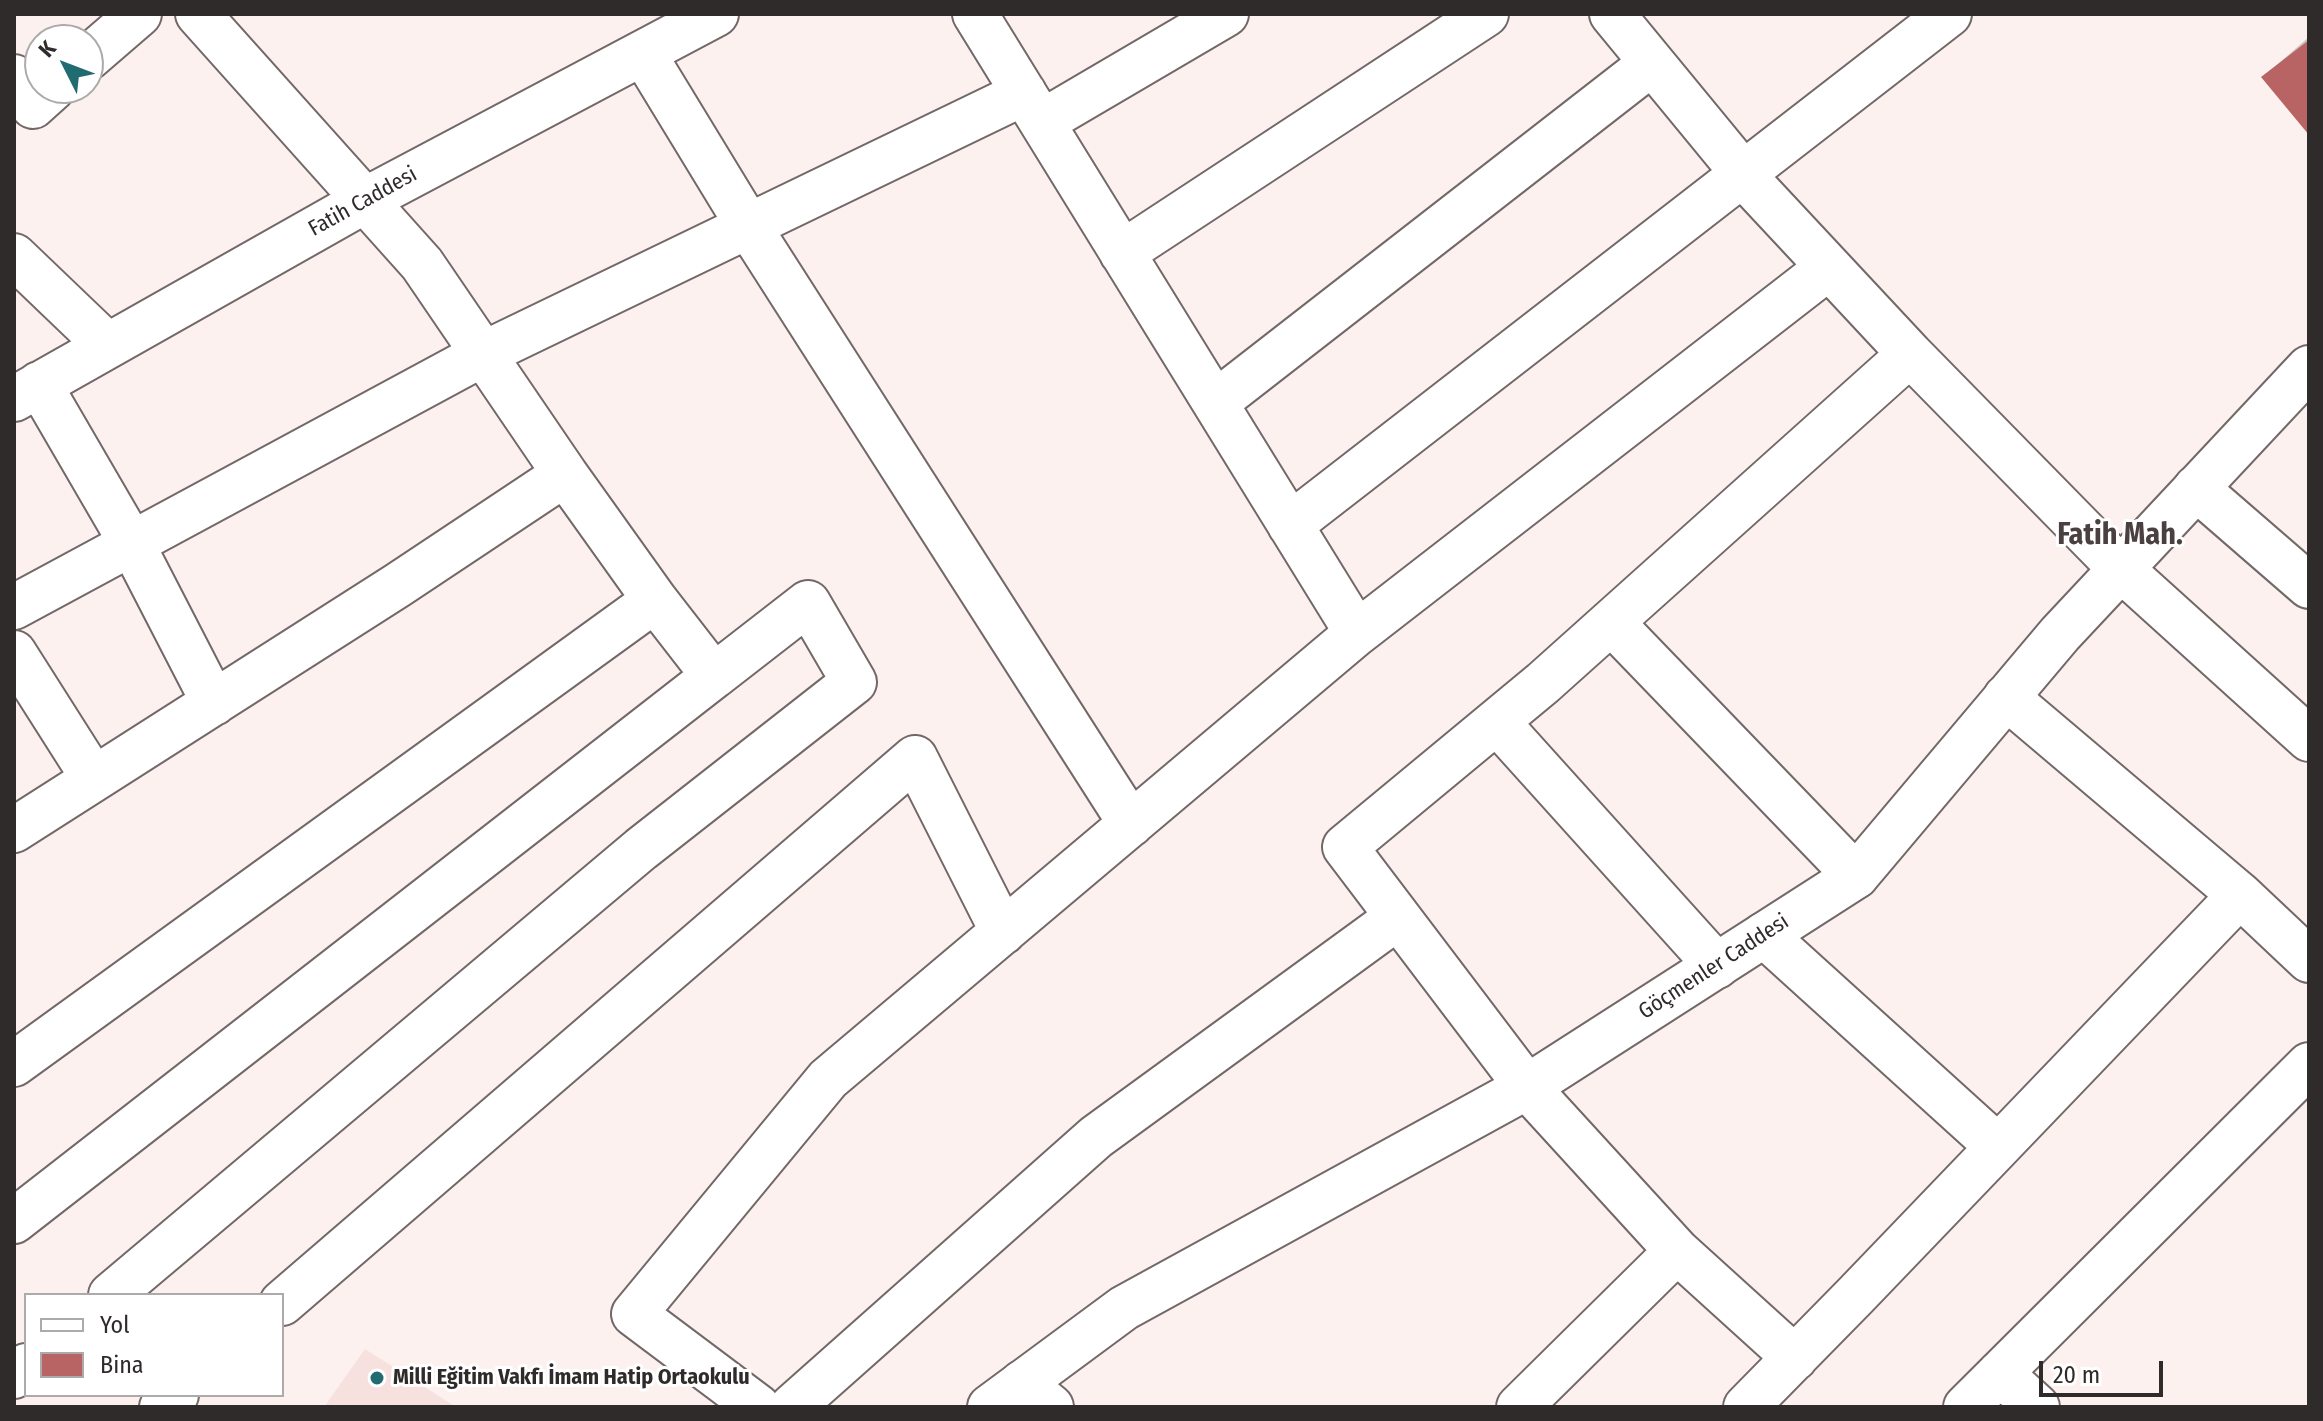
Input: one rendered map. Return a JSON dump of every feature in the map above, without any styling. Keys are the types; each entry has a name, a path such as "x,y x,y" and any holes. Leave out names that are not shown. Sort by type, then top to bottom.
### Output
{"street":[{"path":"104,44 139,14"},
{"path":"198,14 422,264 565,474 714,676"},
{"name":"Fatih Caddesi","path":"27,391 365,201 716,14"},
{"path":"975,14 1357,633"},
{"path":"14,607 483,354 749,227 1033,108 1226,14"},
{"path":"1122,253 1486,14"},
{"path":"1612,14 1742,172 1910,354 2121,569 2309,739"},
{"path":"1290,525 1949,14"},
{"path":"643,53 749,227 1131,824"},
{"path":"1215,403 1652,63"},
{"path":"14,256 108,346"},
{"path":"758,1407 634,1314 828,1079 1357,633 1829,267"},
{"path":"1795,1358 1677,1251 1527,1087 1345,847 1497,722 1910,354"},
{"name":"Göçmenler Caddesi","path":"1021,1399 1124,1308 1527,1087 1856,876 2060,634 2309,368"},
{"path":"27,391 132,544 214,703"},
{"path":"14,830 398,585 565,474"},
{"path":"2196,488 2309,586"},
{"path":"14,1064 655,600"},
{"path":"14,1221 808,603 854,682 641,849 113,1293"},
{"path":"1611,622 1856,876"},
{"path":"14,653 94,779"},
{"path":"2006,697 2240,895 2309,960"},
{"path":"1497,722 1717,966"},
{"path":"284,1301 915,758 1003,932"},
{"path":"1746,1407 2240,895"},
{"path":"792,1407 1096,1137 1398,917"},
{"path":"1764,935 1998,1147"},
{"path":"1966,1407 2309,1065"},
{"path":"1519,1407 1677,1251"},
{"path":"2000,1373 2037,1407"}],"shaded area":[{"name":"Milli Eğitim Vakfı İmam Hatip Ortaokulu","path":"365,1349 456,1407 324,1407"}],"building":[{"path":"2309,40 2309,135 2261,77"}],"place":[{"name":"Milli Eğitim Vakfı İmam Hatip Ortaokulu","path":"377,1378"}],"district":[{"name":"Fatih Mah.","path":"2120,536"}]}
